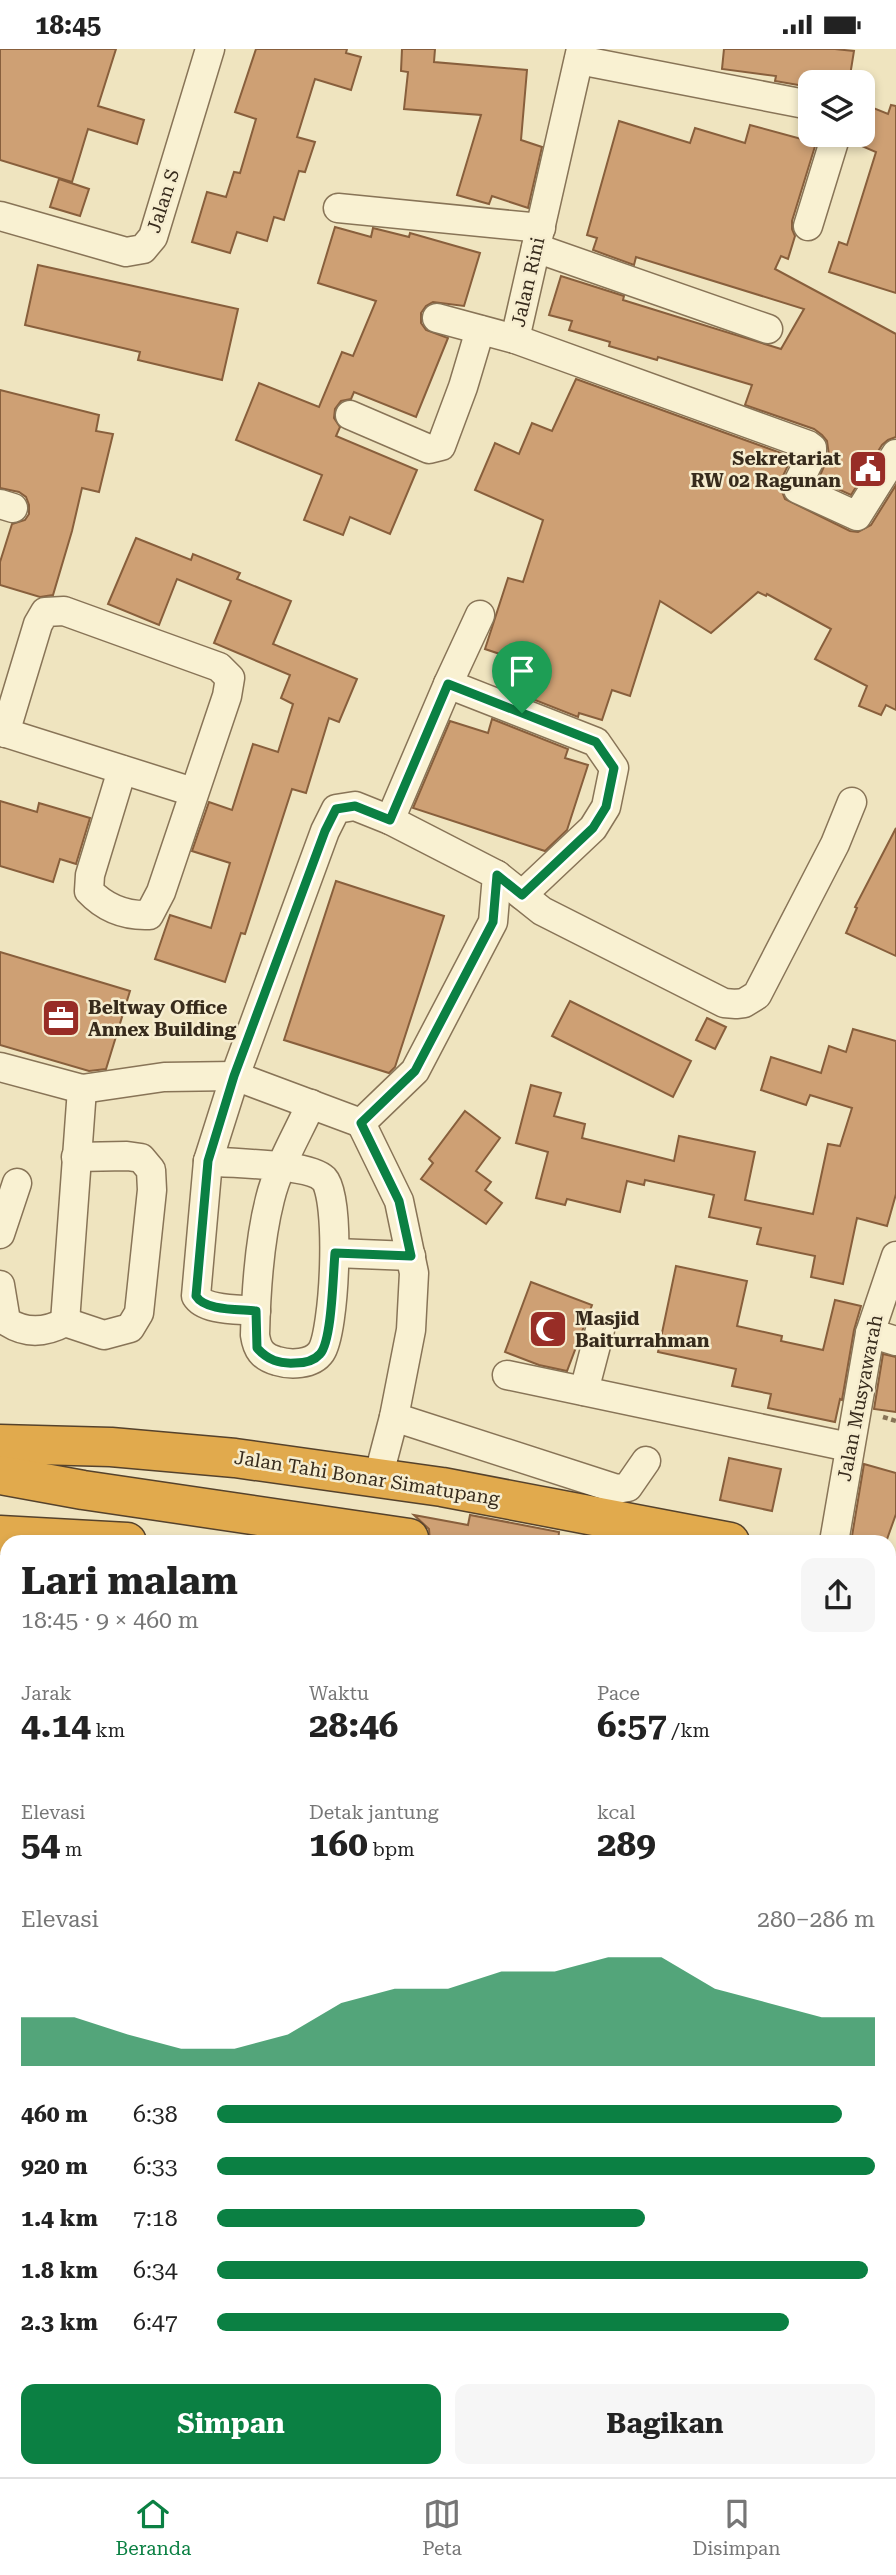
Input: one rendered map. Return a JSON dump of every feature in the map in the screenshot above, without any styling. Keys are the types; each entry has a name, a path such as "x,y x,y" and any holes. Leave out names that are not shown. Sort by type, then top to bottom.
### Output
{"highway":[{"name":"Jalan Tahi Bonar Simatupang","path":"0,1444 111,1447 207,1455 442,1487 693,1535"},
{"path":"0,1475 390,1535"}],"street":[{"name":"Jalan S","path":"0,216 126,251 143,249 153,237 210,49"},
{"path":"580,54 798,102"},
{"name":"Jalan Rini","path":"580,54 515,339 812,448 812,455 797,485 798,489 857,516 896,454"},
{"path":"808,226 832,147"},
{"path":"338,208 539,238 768,329"},
{"path":"437,319 515,339"},
{"path":"350,415 429,449 441,446 480,330"},
{"path":"122,770 90,875 89,891 101,904 131,916 149,915 161,892 227,696 230,678 219,667 64,611 46,612 38,624 3,732 193,792"},
{"path":"390,820 480,615"},
{"path":"448,684 596,742 614,768 606,807 593,828 522,895"},
{"path":"256,1311 208,1305 199,1301 196,1296 208,1161 234,1076 325,831 336,809 355,806 390,820 497,875 542,911 724,1003 736,1005 757,995 835,844 852,802"},
{"path":"361,1123 415,1071 493,922 497,875"},
{"path":"0,1067 82,1089 163,1077 234,1076 361,1123 399,1201 414,1273 411,1330 394,1417 378,1478"},
{"path":"65,1322 82,1089"},
{"path":"208,1161 282,1166 311,1172 323,1178 329,1189 333,1205 335,1253 327,1341 320,1355 306,1363 285,1363 267,1358 257,1348 256,1311 270,1199 282,1166 311,1104"},
{"path":"0,1285 5,1321 19,1330 48,1331 65,1322 104,1335 130,1328 139,1314 152,1191 151,1170 141,1158 76,1157"},
{"path":"0,1234 17,1183"},
{"path":"335,1253 411,1256"},
{"name":"Jalan Musyawarah","path":"835,1535 849,1447 883,1337 896,1256"},
{"path":"584,1391 600,1330"},
{"path":"507,1375 849,1447"},
{"path":"394,1417 617,1489 628,1486 646,1461"}],"building":[{"path":"0,49 116,49 98,106 144,120 137,144 88,129 72,182 0,160"},
{"path":"256,49 347,49 346,53 361,57 351,90 315,79 297,137 315,142 305,172 299,171 284,220 274,217 267,241 237,232 230,253 192,242 207,192 226,197 234,172 240,173 256,119 235,112"},
{"path":"402,49 435,49 434,62 527,70 521,140 542,147 528,208 492,196 489,204 457,195 481,115 404,109 408,72 401,71"},
{"path":"724,49 854,51 851,70 798,70 798,85 775,81 776,76 722,69"},
{"path":"891,105 896,106 896,293 829,272 839,242 847,245 876,152 864,147 875,147 875,109 888,114"},
{"path":"619,121 690,143 695,128 745,143 750,125 798,138 798,147 815,147 792,221 795,236 788,259 781,256 775,269 896,334 896,437 882,445 851,495 818,480 829,455 827,441 822,435 814,429 745,405 752,385 658,357 657,360 609,346 610,342 569,330 572,321 549,315 561,276 624,296 623,300 781,349 804,309 636,257 634,265 593,250 597,238 587,235"},
{"path":"59,179 89,189 80,216 50,207"},
{"path":"335,227 371,237 373,228 409,237 410,233 480,253 464,306 433,302 421,313 421,323 426,330 448,338 416,417 354,392 351,399 341,401 335,409 334,418 340,427 336,436 417,470 390,534 350,517 343,535 304,520 322,475 236,440 259,383 319,407 342,352 353,356 376,301 318,283"},
{"path":"38,265 238,309 222,380 138,360 140,352 25,325"},
{"path":"576,379 792,457 782,478 781,489 785,499 850,531 858,532 871,525 896,485 896,710 886,705 881,715 859,706 867,686 815,659 831,629 767,594 766,596 758,592 711,633 660,601 630,696 612,690 602,720 579,713 578,717 502,687 512,658 485,649 508,578 523,582 543,520 475,490 495,443 519,454 532,423 552,431"},
{"path":"0,390 99,415 96,431 113,434 99,492 82,488 53,595 40,597 0,585 0,562 12,524 25,520 29,514 29,505 26,497 19,492 0,488"},
{"path":"136,538 191,560 193,554 240,573 237,579 291,601 273,644 357,679 339,722 329,718 306,793 292,789 245,934 241,933 225,982 155,959 170,915 211,928 230,863 192,851 209,802 232,810 253,744 278,752 293,704 281,698 290,675 214,643 231,601 177,579 159,625 108,604"},
{"path":"492,719 568,749 565,758 588,765 567,830 545,851 413,808 450,721 488,733"},
{"path":"0,801 37,812 39,803 90,818 76,864 60,859 53,882 0,866"},
{"path":"896,828 896,956 846,933 857,908 855,907"},
{"path":"336,881 444,916 395,1067 389,1073 284,1040"},
{"name":"Beltway Office Annex Building","path":"0,952 130,991 106,1069 89,1071 0,1045"},
{"path":"570,1001 691,1061 673,1097 552,1036"},
{"path":"707,1018 726,1027 715,1049 696,1040"},
{"path":"853,1029 896,1041 896,1194 887,1226 857,1218 843,1284 811,1277 815,1256 757,1244 761,1228 709,1217 714,1195 645,1180 644,1185 627,1181 620,1212 567,1199 565,1205 536,1198 548,1152 516,1143 531,1085 561,1093 554,1116 585,1124 582,1138 674,1161 679,1136 755,1152 745,1200 813,1214 828,1144 840,1146 852,1108 810,1095 806,1105 761,1090 771,1057 821,1073 829,1046 846,1052"},
{"path":"465,1111 500,1138 476,1171 491,1182 485,1190 502,1203 486,1224 421,1179 433,1163 429,1159"},
{"path":"676,1266 747,1281 737,1326 782,1336 781,1341 823,1350 835,1300 861,1306 835,1422 768,1408 771,1394 732,1386 736,1369 658,1352"},
{"name":"Masjid Baiturrahman","path":"531,1282 592,1305 567,1371 539,1365 505,1352"},
{"path":"883,1354 896,1357 896,1412 874,1409"},
{"path":"729,1458 781,1469 772,1511 720,1500"},
{"path":"864,1464 896,1473 896,1514 888,1535 852,1535"},
{"path":"414,1515 468,1525 470,1515 559,1532 559,1535 429,1535 429,1529"}],"place":[{"name":"Sekretariat RW 02 Ragunan","path":"868,469"},
{"name":"Beltway Office Annex Building","path":"61,1018"},
{"name":"Masjid Baiturrahman","path":"548,1329"}],"route":[{"path":"448,684 522,713 596,742 614,768 606,807 593,828 522,895 497,875 493,922 415,1071 361,1123 399,1201 411,1256 335,1253 327,1341 320,1355 306,1363 285,1363 267,1358 257,1348 256,1311 208,1305 199,1301 196,1296 208,1161 234,1076 325,831 336,809 355,806 390,820 448,684"}]}
